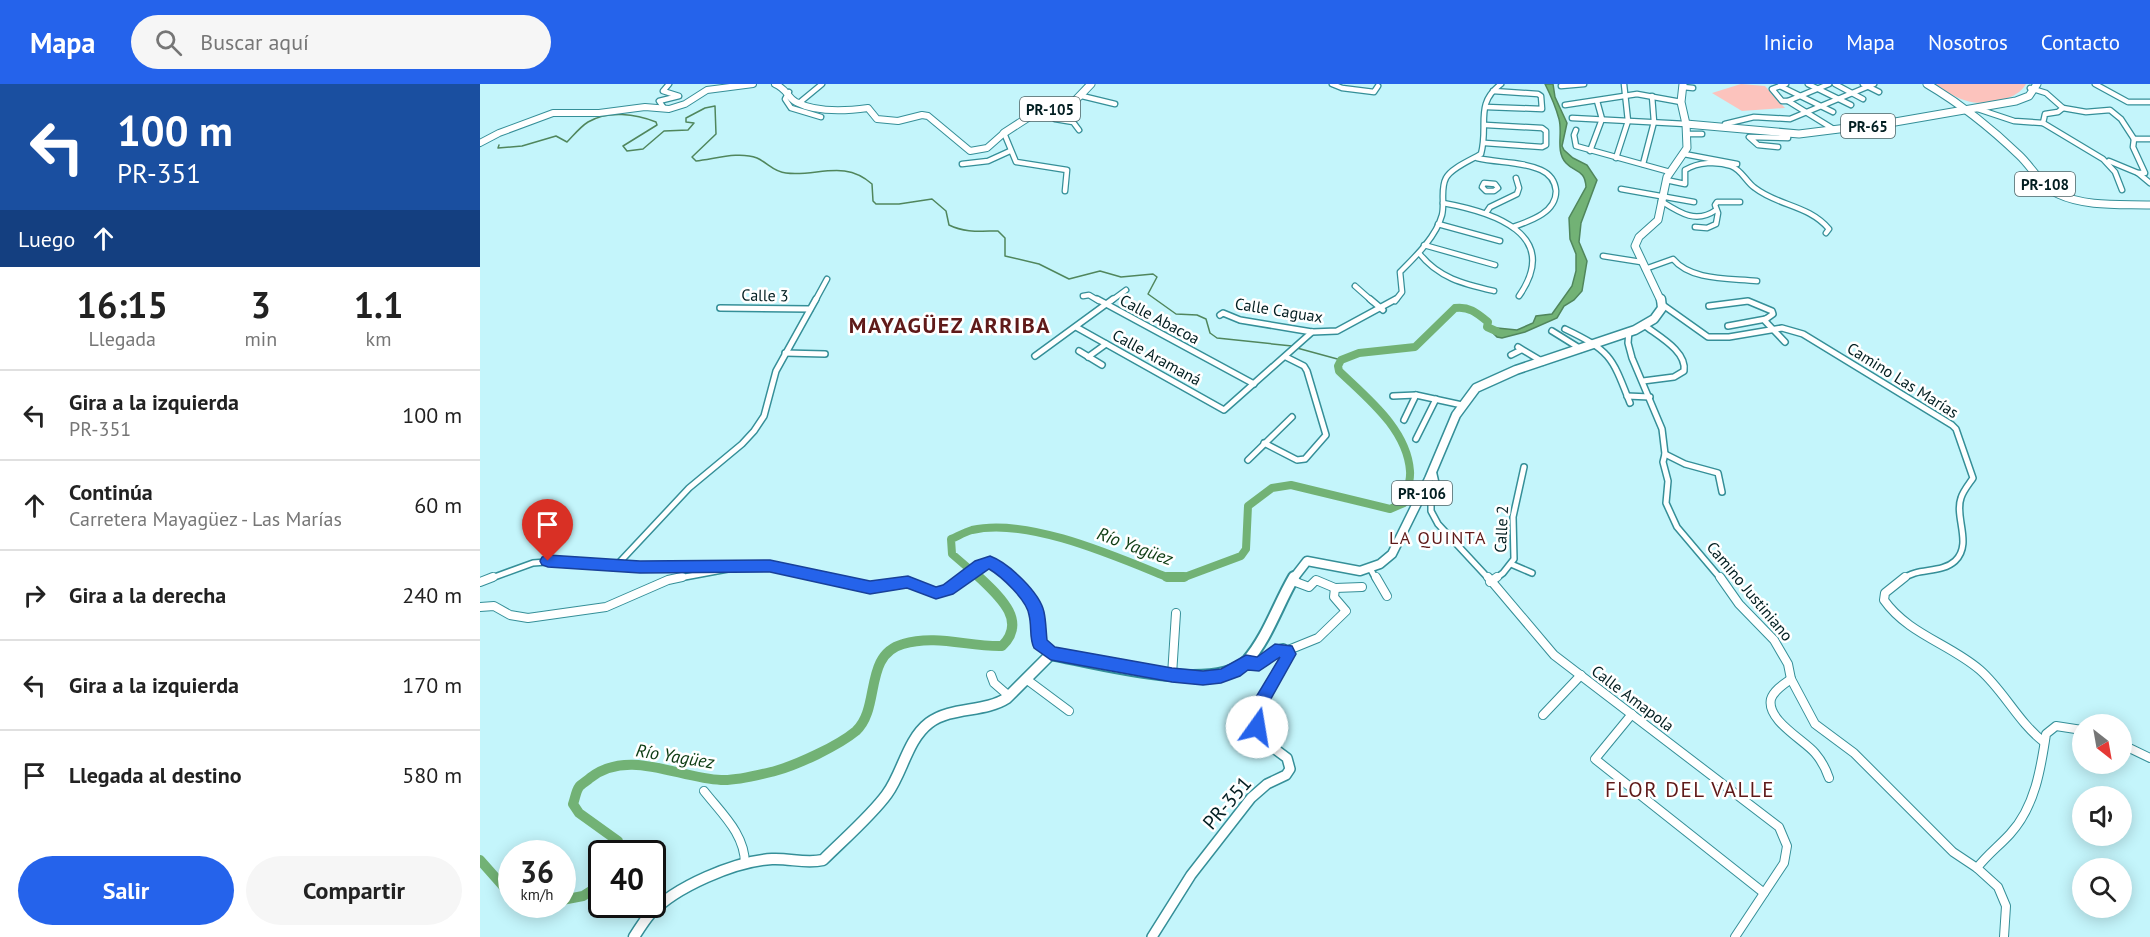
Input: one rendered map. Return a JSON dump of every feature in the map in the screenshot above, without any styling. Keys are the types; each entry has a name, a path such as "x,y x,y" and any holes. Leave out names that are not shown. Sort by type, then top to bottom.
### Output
{"main road":[{"path":"480,143 499,133 553,113 583,114 637,107 676,107 711,89 753,84"},
{"path":"775,84 784,87 799,104"},
{"name":"PR-105","path":"799,104 844,111 866,107 877,119 891,121 926,116 970,151 988,147 1004,133 1037,112 1070,107 1091,84"},
{"name":"PR-108","path":"1927,84 1939,90 1965,110 2017,154 2038,179 2057,193 2092,202 2150,205"},
{"path":"1663,305 1643,266 1635,243 1658,220 1668,176 1684,154 1688,123 1681,102 1683,86"},
{"name":"PR-65","path":"1688,123 1723,125 1788,134 1835,130 1944,114 2007,101 2029,96 2033,86"},
{"path":"1939,90 1964,102 1986,105"},
{"path":"1944,114 1953,108 1952,100"},
{"path":"1687,134 1699,128 1723,125"},
{"name":"PR-106","path":"1371,570 1384,563 1392,554 1462,405 1476,388 1490,379 1629,332 1658,317 1663,305"},
{"path":"634,937 652,912 677,891 745,864 773,859 808,864 823,860 887,794 912,744 927,724 944,715 999,703 1010,696 1051,654 1172,675 1203,678 1221,676 1234,671 1246,662 1273,621 1293,581 1307,561 1354,572 1371,570"}],"street":[{"path":"664,108 659,101 679,96 663,90 669,84"},
{"path":"799,104 822,84"},
{"path":"1332,84 1342,88 1374,92 1376,85"},
{"path":"1494,291 1439,275 1429,268 1419,253 1438,224 1447,175 1481,154 1485,143 1487,96 1501,84"},
{"path":"1561,86 1584,84"},
{"path":"1616,158 1628,121 1624,84"},
{"path":"1808,84 1851,105"},
{"path":"1788,102 1829,84"},
{"path":"1835,84 1863,99"},
{"path":"1723,125 1754,117 1790,119 1839,99 1865,85 1874,84"},
{"path":"2095,84 2128,102 2150,102"},
{"path":"1833,112 1783,85 1772,89 1782,101 1788,102 1835,130"},
{"path":"1865,85 1879,92"},
{"path":"1683,86 1693,88"},
{"path":"2033,86 2050,96 2063,108 2094,112 2110,110 2121,119 2134,139 2133,147 2145,173 2138,173"},
{"path":"1486,107 1542,109 1541,96 1538,94 1494,88"},
{"path":"789,92 785,99 791,108 821,117"},
{"path":"1565,105 1626,95 1652,96 1681,102"},
{"path":"1082,96 1115,104"},
{"path":"1643,164 1654,122 1652,96"},
{"path":"1590,151 1602,119 1598,101"},
{"path":"1975,108 2014,121 2043,123 2103,159 2138,173 2150,183"},
{"path":"2043,123 2045,114 2058,112 2063,108"},
{"path":"1059,110 1055,119 1073,122 1079,130"},
{"path":"1572,118 1688,123"},
{"path":"1485,143 1546,146 1546,132 1542,129 1486,124"},
{"path":"1576,129 1574,135 1576,146 1643,164 1685,184 1685,170 1690,166 1727,165 1741,172 1752,187 1759,192 1789,202 1823,222 1829,229 1826,233"},
{"path":"1004,133 1010,151 1019,164 1067,170 1065,191"},
{"path":"1687,134 1699,135"},
{"path":"1778,147 1759,146 1749,137 1788,138 1788,134"},
{"path":"2134,139 2150,139"},
{"path":"962,164 988,161 1010,151"},
{"path":"1684,154 1737,164"},
{"path":"1477,158 1491,163 1533,166 1546,172 1554,180 1557,190 1552,205 1540,216 1513,226"},
{"path":"2103,159 2115,172 2122,190"},
{"path":"1486,213 1490,207 1506,201 1518,191 1519,184 1516,178"},
{"path":"1621,189 1661,199 1694,202"},
{"path":"1494,191 1506,201"},
{"path":"1661,199 1689,216 1701,219 1707,218 1716,210"},
{"path":"1695,227 1707,228 1715,225 1718,202 1740,202"},
{"path":"1443,203 1486,213 1513,226 1527,244 1534,264 1531,277 1519,296"},
{"path":"1438,224 1500,241"},
{"path":"1424,245 1495,265"},
{"name":"Calle Caguax","path":"1220,315 1222,313 1240,320 1312,332 1337,331 1383,310 1400,296 1402,288 1400,272 1419,253"},
{"path":"1603,256 1643,266 1673,259 1681,269 1703,275 1757,281"},
{"path":"616,566 689,488 754,431 764,416 776,371 827,279"},
{"path":"1355,286 1383,310"},
{"path":"1035,356 1126,290"},
{"name":"Calle Abacoa","path":"1083,296 1089,295 1226,366 1254,384"},
{"path":"1709,306 1748,301 1772,311 1773,314 1766,320 1754,320 1728,326"},
{"name":"Camino Las Marías","path":"1663,305 1708,337 1728,337 1787,328 1803,334 1956,429 1973,478 1960,500 1963,538 1961,550 1954,561 1947,566 1909,574 1885,593 1884,600 1889,609 1904,622 1950,648 1981,670 2044,742"},
{"name":"Calle 3","path":"720,308 810,309"},
{"path":"1766,320 1771,330 1785,342"},
{"path":"1643,381 1674,378 1684,371 1685,364 1680,354 1644,325"},
{"name":"Calle Aramaná","path":"1076,327 1224,410 1254,384"},
{"path":"1565,329 1596,344 1614,363 1628,400 1650,397"},
{"path":"1552,331 1581,349"},
{"path":"1254,384 1312,332"},
{"name":"Camino Justiniano","path":"1629,332 1628,343 1662,429 1665,454 1663,462 1668,481 1666,503 1673,520 1725,583 1739,604 1774,640 1788,664 1791,680 1815,724 1854,753 1953,852 1977,868 1998,887 2005,901 2004,937"},
{"path":"1088,357 1106,344"},
{"path":"1511,355 1519,349 1544,362"},
{"path":"1078,351 1102,365"},
{"path":"785,353 825,354"},
{"path":"1264,442 1298,460 1305,459 1326,435 1307,371 1304,366 1286,357"},
{"path":"1393,396 1416,395 1462,405"},
{"path":"1404,420 1416,395"},
{"path":"1416,440 1436,399"},
{"path":"1248,460 1292,417"},
{"path":"1665,454 1685,464 1718,472 1722,492"},
{"path":"1698,459 1698,468"},
{"name":"Calle 2","path":"1490,582 1511,564 1515,552 1514,517 1524,467"},
{"name":"Calle Amapola","path":"1433,470 1436,483 1431,496 1433,516 1554,655 1779,827 1785,841 1786,857 1735,937"},
{"path":"480,582 548,561 616,566 770,566 870,588 908,582 936,593 947,590 980,565 990,562 1005,571 1037,611 1039,643 1051,654"},
{"path":"1511,564 1532,573"},
{"path":"480,607 494,606 510,615 528,618 606,607 668,580 725,571 738,566"},
{"path":"1371,570 1387,596"},
{"path":"1293,581 1309,587 1316,580 1335,588 1362,587"},
{"path":"1246,662 1259,664 1275,650 1286,651 1318,638 1346,611 1334,597 1335,588"},
{"path":"1172,675 1176,613"},
{"name":"PR-351","path":"1152,937 1191,875 1251,798 1262,787 1286,775 1290,769 1287,759 1260,738 1255,712 1287,659 1286,651"},
{"path":"991,675 994,683 1010,696"},
{"path":"1543,715 1581,675"},
{"path":"1026,679 1069,711"},
{"path":"1791,680 1777,689 1773,699 1773,711 1779,723 1814,752 1829,778"},
{"path":"1632,714 1595,759 1764,893"},
{"path":"1977,868 1993,848 2010,834 2020,819 2039,780 2046,734 2056,726 2072,728"},
{"path":"2132,749 2150,758"},
{"path":"704,791 741,839 745,849 745,864"}],"shaded area":[{"path":"1545,84 1553,84 1555,97 1567,123 1562,146 1564,150 1587,165 1597,180 1581,223 1579,242 1587,261 1582,291 1564,306 1557,318 1525,332 1502,338 1497,337 1487,327 1517,330 1533,323 1536,316 1552,314 1572,286 1576,271 1576,254 1570,239 1569,218 1586,187 1582,174 1566,163 1561,153 1559,119"},
{"path":"1741,84 1765,86 1785,108 1742,111 1712,93"},
{"path":"1934,84 2026,84 2015,95 1998,101 1980,103 1960,99"}],"waterway":[{"path":"499,145 498,148 522,146 556,136 567,142 588,122 604,116 622,114 656,122 657,125 623,146 627,151 643,149 664,131 688,130 694,123 686,122 686,118 705,108 715,106 716,134 692,157 696,161 743,155 757,158 774,169 786,173 851,172 872,184 873,201 876,204 899,204 932,199 946,211 949,225 955,228 998,231 1005,238 1005,256 1039,264 1069,279 1100,271 1121,277 1153,274 1157,277 1148,294 1176,314 1197,315 1206,319 1210,333 1217,338 1292,346"},
{"name":"Río Yagüez","path":"981,579 952,554 951,539 972,530 994,527 1019,529 1072,541 1169,578 1182,578 1241,556 1246,549 1248,506 1272,488 1291,485 1390,509 1404,503 1410,471 1402,441 1384,415 1339,371 1338,366 1341,360 1359,353 1415,347 1455,308 1473,311 1488,322 1487,327 1496,331"},
{"path":"1297,348 1341,360"},
{"name":"Río Yagüez","path":"617,840 579,813 573,804 578,789 605,769 620,765 637,765 727,780 741,779 784,768 828,749 856,731 864,721 877,670 882,659 891,650 903,644 928,640 1002,646 1009,637 1012,627 1011,618 1008,609 995,592 979,577"},
{"name":"Río Yagüez","path":"1167,577 1184,577"},
{"name":"Río Yagüez","path":"480,860 498,880"},
{"name":"Río Yagüez","path":"576,897 588,893"}],"district":[{"name":"MAYAGÜEZ ARRIBA","path":"950,325"},
{"name":"LA QUINTA","path":"1438,537"},
{"name":"FLOR DEL VALLE","path":"1690,789"}],"route":[{"path":"548,561 640,567 770,566 870,588 908,582 936,593 947,590 980,565 990,562 1005,571 1037,611 1039,643 1051,654 1172,675 1203,678 1221,676 1234,671 1246,662 1259,664 1275,650 1283,649 1288,654 1287,659 1255,712 1257,727"}]}
